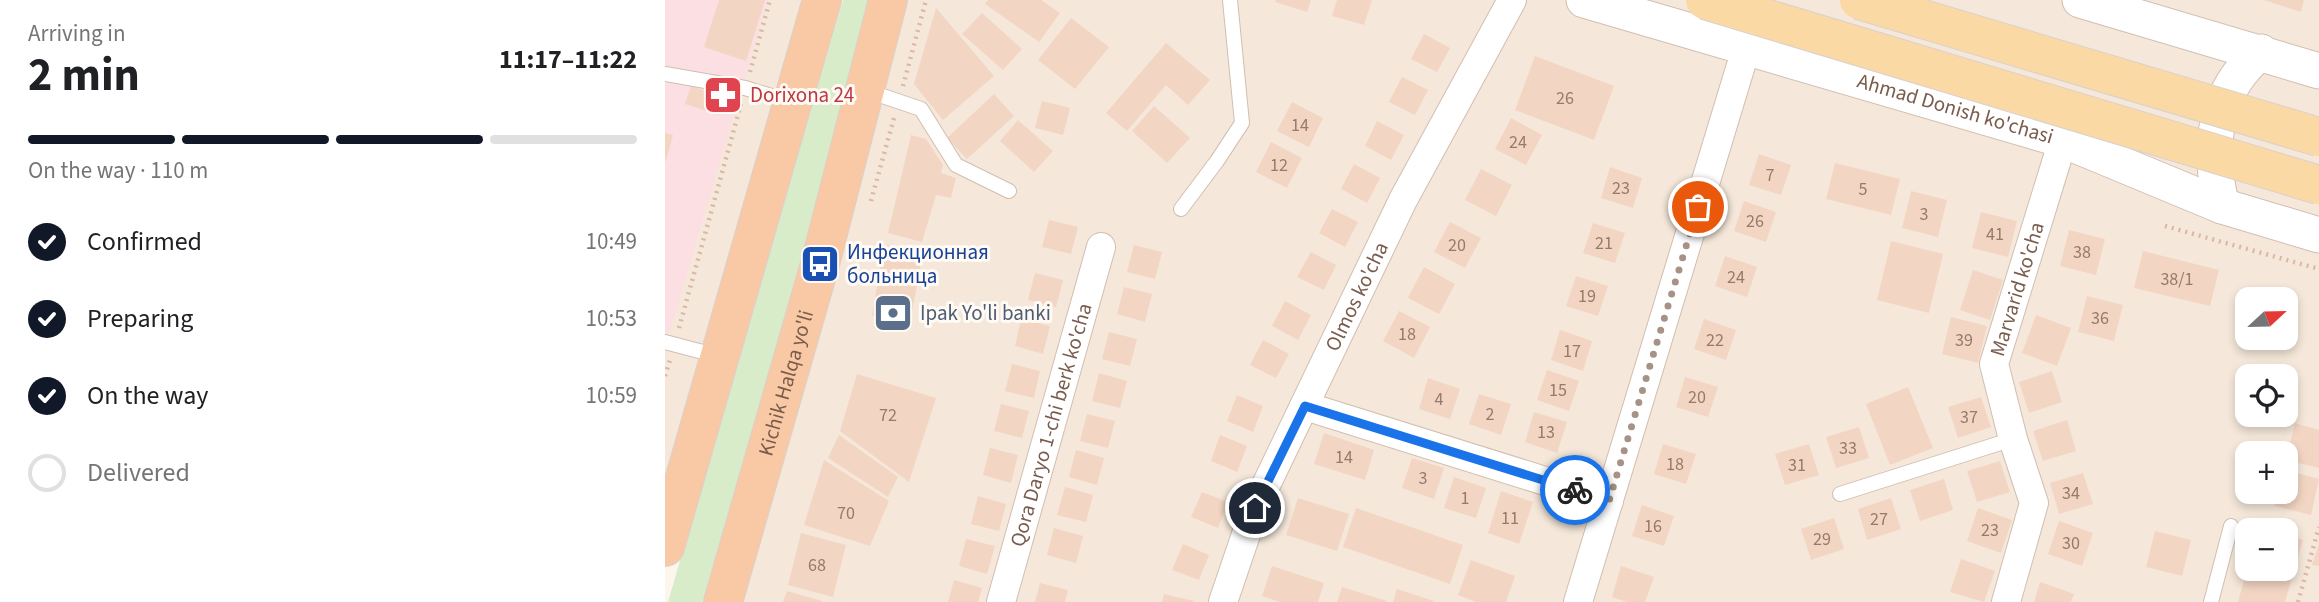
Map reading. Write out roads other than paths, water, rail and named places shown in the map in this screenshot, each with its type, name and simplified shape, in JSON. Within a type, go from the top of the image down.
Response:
[{"type":"highway","points":[[665,547],[821,0]]},
{"type":"highway","name":"Kichik Halqa yo'li","points":[[723,602],[820,264],[888,0]]},
{"type":"main road","name":"Ahmad Donish ko'chasi","points":[[1705,0],[2319,185]]},
{"type":"main road","points":[[1859,0],[2319,137]]},
{"type":"street","name":"Olmos ko'cha","points":[[1225,602],[1255,508],[1403,200],[1512,0]]},
{"type":"street","name":"Ahmad Donish ko'chasi","points":[[1584,0],[2063,139],[2222,206],[2319,235]]},
{"type":"street","points":[[1578,602],[1761,0]]},
{"type":"street","points":[[2080,0],[2319,71]]},
{"type":"street","points":[[2222,206],[2214,163],[2219,119],[2235,77],[2261,52]]},
{"type":"street","name":"Marvarid ko'cha","points":[[2006,602],[2033,503],[1994,364],[2063,139]]},
{"type":"street","name":"Qora Daryo 1-chi berk ko'cha","points":[[1001,602],[1101,247]]},
{"type":"street","points":[[1305,406],[1609,501]]},
{"type":"lane","points":[[1181,209],[1242,123],[1230,0]]},
{"type":"lane","points":[[665,74],[745,89],[793,103]]},
{"type":"lane","points":[[865,90],[921,109],[956,165],[1009,191]]},
{"type":"lane","points":[[670,343],[720,357]]},
{"type":"lane","points":[[1840,494],[2013,439]]},
{"type":"lane","points":[[2211,602],[2231,526]]},
{"type":"place","name":"Dorixona 24","points":[[723,95]]},
{"type":"place","name":"Инфекционная больница","points":[[820,264]]},
{"type":"place","name":"Ipak Yo'li banki","points":[[893,313]]}]
